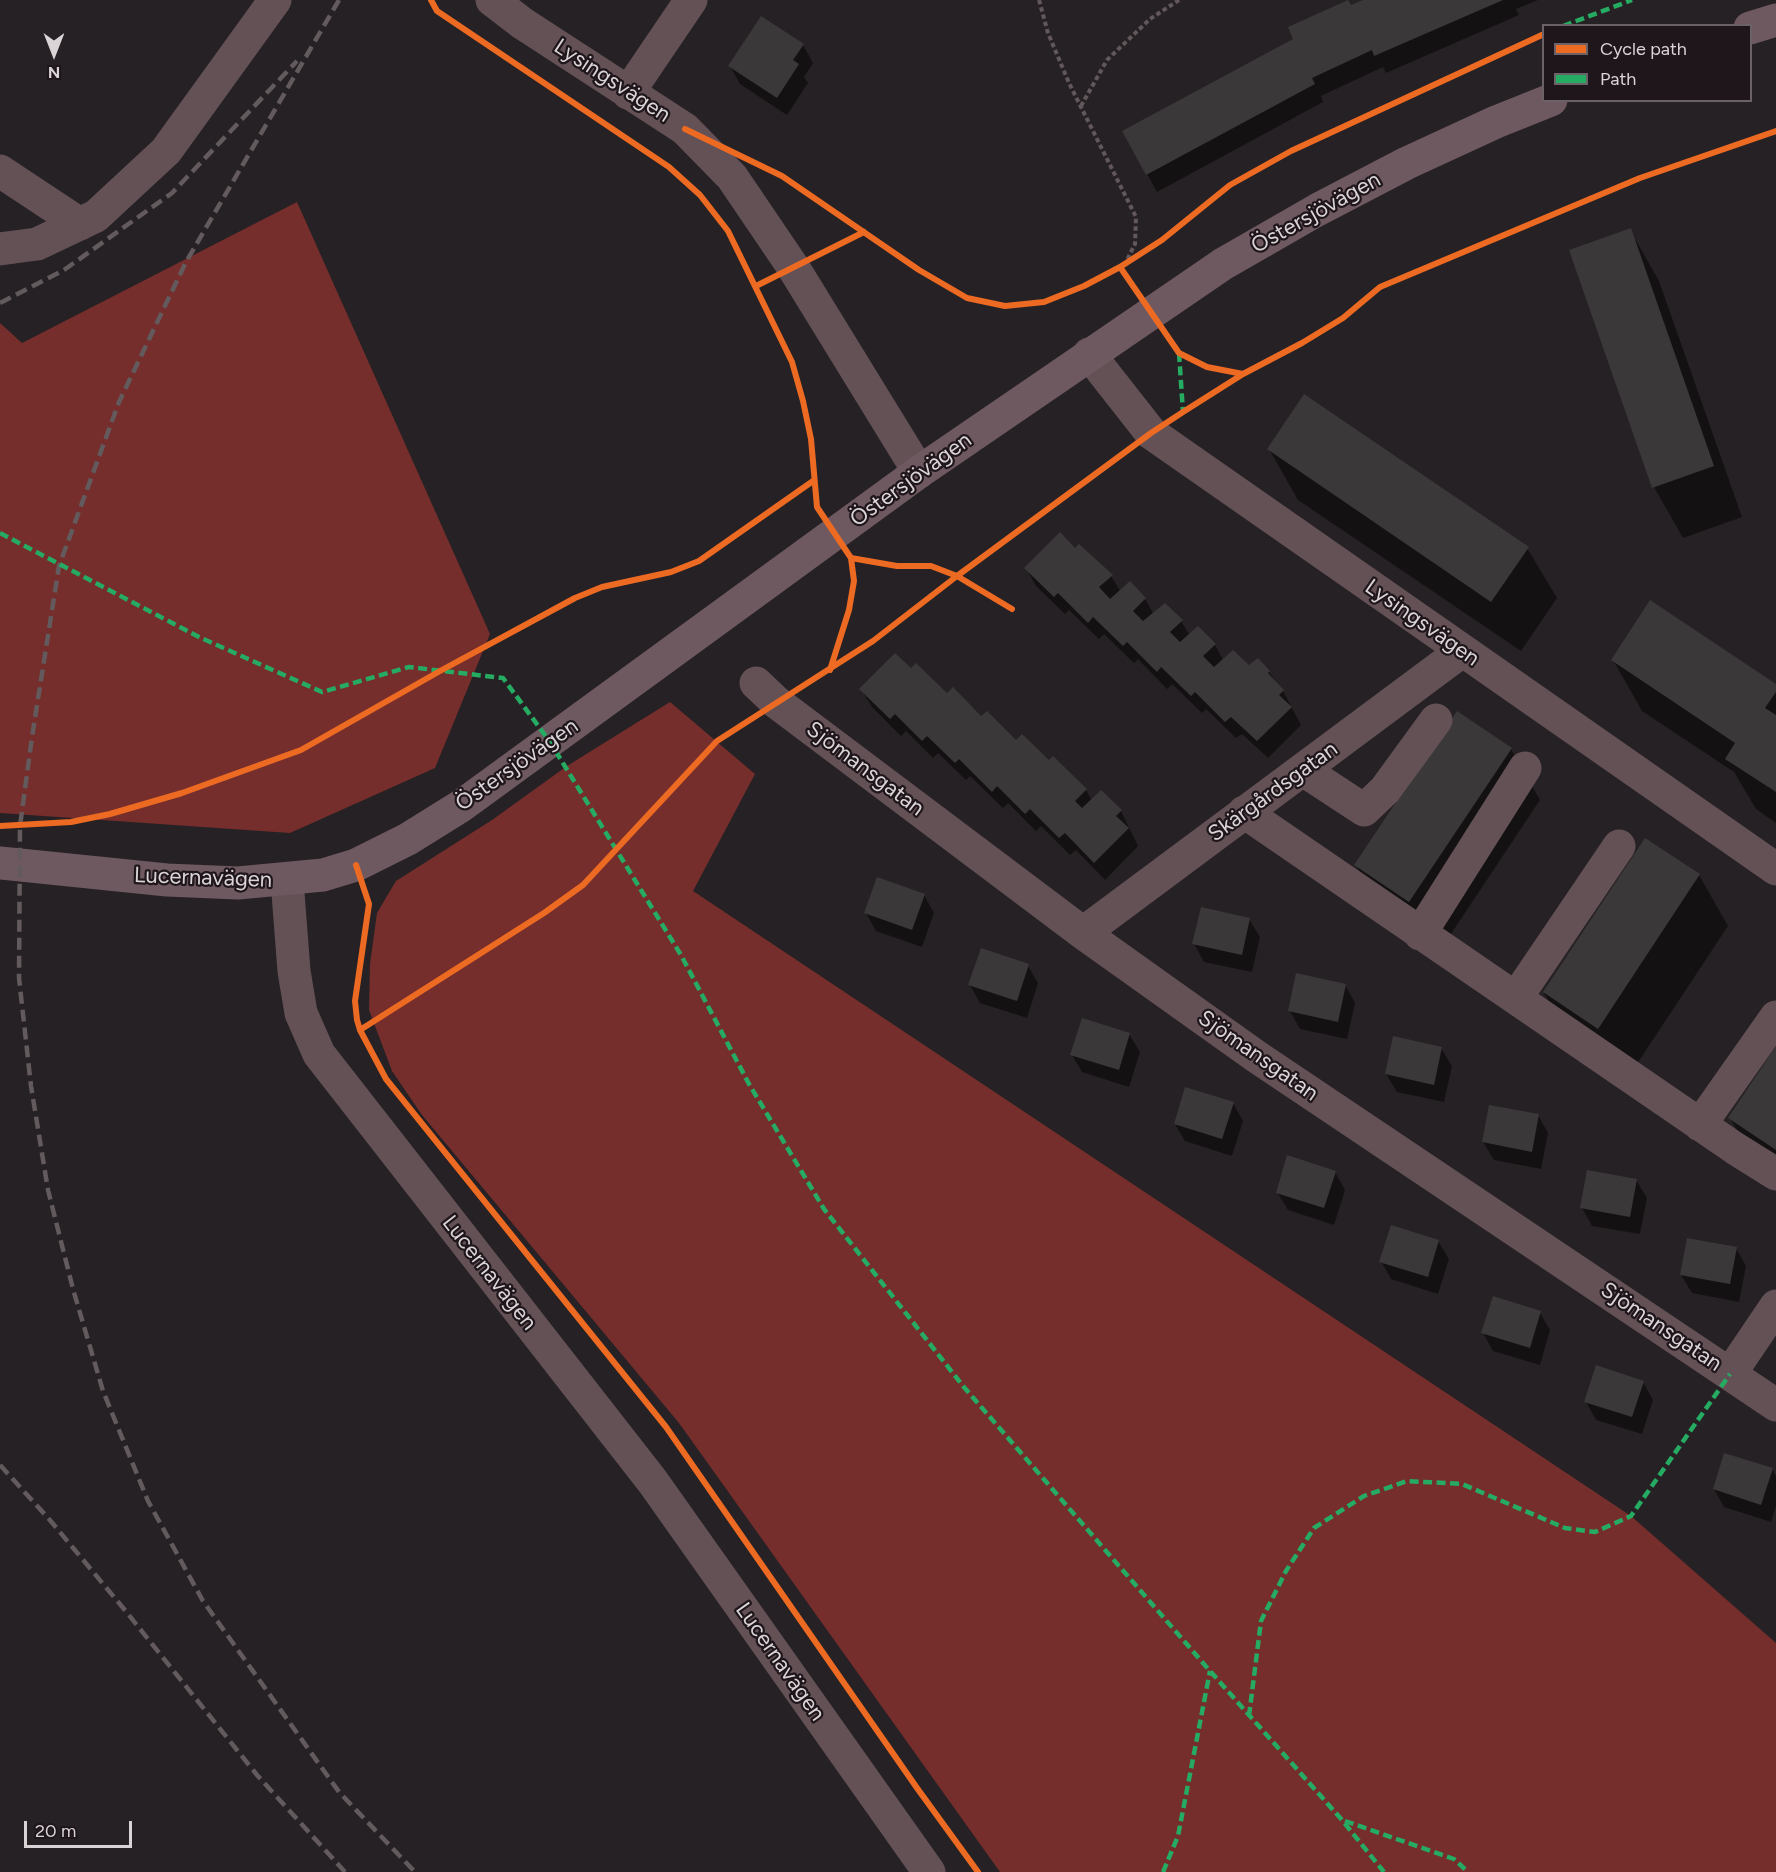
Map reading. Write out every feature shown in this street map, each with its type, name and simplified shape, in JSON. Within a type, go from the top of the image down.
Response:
[{"type":"main road","points":[[1752,27],[1776,20]]},
{"type":"main road","name":"Östersjövägen","points":[[287,880],[323,875],[356,865],[408,839],[461,806],[919,472],[1222,264],[1317,210],[1407,163],[1546,102]]},
{"type":"main road","name":"Lucernavägen","points":[[0,863],[167,880],[238,883],[287,880]]},
{"type":"street","points":[[0,249],[37,244],[96,216],[166,151],[275,0]]},
{"type":"street","name":"Lysingsvägen","points":[[492,0],[522,23],[684,129],[732,177],[793,267],[919,472]]},
{"type":"street","points":[[628,93],[692,0]]},
{"type":"street","points":[[0,171],[80,224]]},
{"type":"street","name":"Lysingsvägen","points":[[1089,354],[1151,433],[1776,869]]},
{"type":"street","name":"Skärgårdsgatan","points":[[1083,933],[1462,651]]},
{"type":"street","name":"Sjömansgatan","points":[[756,683],[776,702],[1083,933],[1257,1057],[1776,1405]]},
{"type":"street","points":[[1303,770],[1364,810],[1385,790],[1436,720]]},
{"type":"street","points":[[1420,934],[1525,768]]},
{"type":"street","points":[[1244,812],[1700,1125],[1776,1174]]},
{"type":"street","points":[[1516,998],[1619,846]]},
{"type":"street","name":"Lucernavägen","points":[[287,880],[294,971],[301,1013],[318,1054],[653,1482],[930,1872]]},
{"type":"street","points":[[1700,1125],[1776,1017]]},
{"type":"street","points":[[1730,1374],[1776,1306]]},
{"type":"path","points":[[1039,0],[1048,33],[1136,217],[1135,244],[1125,264]]},
{"type":"path","points":[[1081,106],[1107,60],[1150,19],[1179,0]]},
{"type":"shaded area","points":[[297,202],[490,634],[435,768],[290,833],[0,813],[0,323],[22,343]]},
{"type":"shaded area","points":[[670,702],[755,774],[693,891],[1631,1516],[1776,1643],[1776,1872],[1000,1872],[679,1423],[422,1115],[392,1071],[369,1010],[370,964],[377,913],[396,881],[492,820],[567,766]]},
{"type":"building","points":[[1348,0],[1351,5],[1363,0],[1503,0],[1374,56],[1372,50],[1312,78],[1315,84],[1146,175],[1122,131],[1293,39],[1288,27]]},
{"type":"building","points":[[761,16],[804,44],[793,60],[799,64],[777,98],[728,66]]},
{"type":"building","points":[[1631,228],[1714,466],[1652,488],[1569,250]]},
{"type":"building","points":[[1304,394],[1529,547],[1491,602],[1267,449]]},
{"type":"building","points":[[1060,532],[1075,548],[1079,544],[1113,575],[1099,587],[1110,599],[1130,581],[1146,598],[1133,611],[1143,621],[1165,603],[1183,620],[1170,632],[1180,642],[1198,626],[1216,644],[1203,656],[1214,667],[1233,650],[1249,665],[1258,658],[1284,690],[1279,695],[1292,707],[1257,741],[1231,717],[1225,722],[1195,692],[1191,696],[1161,667],[1157,672],[1127,642],[1123,646],[1093,617],[1088,623],[1058,593],[1054,597],[1024,568]]},
{"type":"building","points":[[1650,600],[1776,684],[1776,692],[1765,708],[1776,715],[1776,792],[1725,759],[1735,743],[1611,660]]},
{"type":"building","points":[[895,653],[911,668],[916,663],[947,693],[953,687],[981,716],[987,711],[1016,740],[1022,734],[1049,760],[1053,756],[1087,789],[1075,801],[1082,808],[1101,790],[1122,810],[1116,816],[1129,828],[1094,863],[1065,833],[1059,838],[1030,809],[1025,814],[997,786],[992,792],[959,759],[955,763],[927,736],[922,741],[895,714],[890,719],[859,689]]},
{"type":"building","points":[[1457,711],[1512,748],[1409,902],[1354,865]]},
{"type":"building","points":[[1645,838],[1700,874],[1598,1029],[1543,992]]},
{"type":"building","points":[[877,877],[925,894],[912,930],[864,913]]},
{"type":"building","points":[[1201,907],[1250,918],[1242,955],[1192,944]]},
{"type":"building","points":[[981,948],[1029,964],[1017,1001],[968,985]]},
{"type":"building","points":[[1296,973],[1346,984],[1338,1022],[1288,1011]]},
{"type":"building","points":[[1082,1018],[1130,1033],[1119,1070],[1070,1055]]},
{"type":"building","points":[[1393,1036],[1442,1047],[1434,1085],[1385,1074]]},
{"type":"building","points":[[1776,1046],[1776,1150],[1728,1118]]},
{"type":"building","points":[[1185,1087],[1234,1102],[1222,1139],[1174,1124]]},
{"type":"building","points":[[1489,1105],[1539,1114],[1532,1152],[1482,1142]]},
{"type":"building","points":[[1287,1155],[1336,1171],[1324,1208],[1276,1193]]},
{"type":"building","points":[[1587,1170],[1637,1179],[1630,1217],[1580,1208]]},
{"type":"building","points":[[1391,1225],[1439,1240],[1428,1277],[1379,1262]]},
{"type":"building","points":[[1687,1238],[1737,1247],[1730,1284],[1680,1275]]},
{"type":"building","points":[[1493,1296],[1541,1311],[1530,1348],[1481,1333]]},
{"type":"building","points":[[1596,1365],[1644,1381],[1632,1417],[1584,1402]]},
{"type":"building","points":[[1724,1453],[1773,1468],[1761,1505],[1713,1489]]},
{"type":"railway","points":[[339,0],[186,262],[119,402],[59,566],[20,826],[19,978],[31,1086],[48,1190],[73,1289],[103,1391],[148,1501],[203,1601],[339,1792],[415,1872]]},
{"type":"railway","points":[[0,303],[64,270],[172,193],[297,61]]},
{"type":"railway","points":[[0,1465],[49,1519],[124,1609],[257,1775],[345,1872]]},
{"type":"marked path","points":[[1568,24],[1632,0]]},
{"type":"marked path","points":[[1179,353],[1183,412]]},
{"type":"marked path","points":[[0,533],[199,637],[322,692],[409,667],[503,678],[550,742],[681,955],[749,1084],[824,1209],[963,1386],[1342,1820],[1384,1872]]},
{"type":"marked path","points":[[1249,1716],[1261,1621],[1286,1571],[1314,1528],[1364,1496],[1407,1481],[1462,1484],[1565,1528],[1595,1532],[1631,1516],[1730,1374]]},
{"type":"marked path","points":[[1163,1872],[1178,1836],[1210,1671]]},
{"type":"marked path","points":[[1345,1821],[1454,1859],[1468,1872]]},
{"type":"cycle path","points":[[431,0],[437,11],[669,167],[700,195],[728,231],[792,362],[811,439],[817,507],[851,558],[854,581],[849,610],[830,670]]},
{"type":"cycle path","points":[[685,129],[782,176],[919,270],[967,298],[1005,306],[1044,302],[1084,286],[1120,267],[1162,240],[1230,185],[1291,151],[1542,35]]},
{"type":"cycle path","points":[[360,1030],[544,913],[583,885],[717,741],[873,641],[957,576],[1183,412],[1243,374],[1343,318],[1380,287],[1640,178],[1776,131]]},
{"type":"cycle path","points":[[756,286],[864,232]]},
{"type":"cycle path","points":[[1120,267],[1179,353],[1207,367],[1243,374]]},
{"type":"cycle path","points":[[0,826],[71,822],[110,814],[182,793],[301,750],[575,598],[602,587],[671,572],[699,561],[813,481]]},
{"type":"cycle path","points":[[851,558],[897,566],[931,566],[957,576],[1012,609]]},
{"type":"cycle path","points":[[356,865],[369,904],[355,1001],[357,1020],[386,1079],[666,1427],[978,1872]]}]
